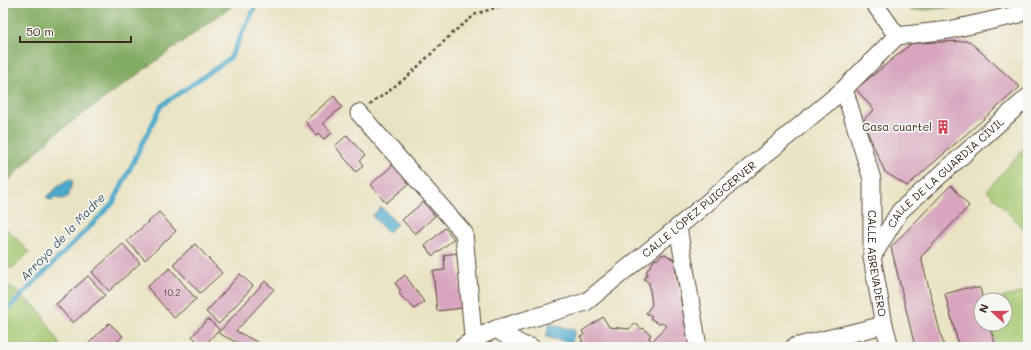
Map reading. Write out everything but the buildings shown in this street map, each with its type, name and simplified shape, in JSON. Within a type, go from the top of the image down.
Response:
[{"type":"street","points":[[874,3],[897,36],[949,30],[1016,15],[1028,9]]},
{"type":"street","name":"CALLE LÓPEZ PUIGCERVER","points":[[470,344],[496,329],[586,302],[844,89],[897,36]]},
{"type":"street","name":"CALLE ABREVADERO","points":[[844,89],[872,179],[872,257],[884,325],[890,347]]},
{"type":"street","name":"CALLE DE LA GUARDIA CIVIL","points":[[872,257],[900,211],[1028,97]]},
{"type":"street","points":[[359,113],[464,233],[470,344]]},
{"type":"street","points":[[678,227],[698,347]]},
{"type":"street","points":[[794,347],[884,325]]},
{"type":"street","points":[[496,329],[522,345],[531,347]]},
{"type":"path","points":[[3,12],[9,3]]},
{"type":"path","points":[[359,113],[408,76],[456,30],[476,14],[510,3]]},
{"type":"green space","points":[[3,3],[236,3],[54,135],[3,186]]},
{"type":"green space","points":[[906,3],[1009,3],[911,11]]},
{"type":"green space","points":[[1025,147],[1028,150],[1028,234],[987,190]]},
{"type":"green space","points":[[3,225],[29,252],[11,269],[3,260]]},
{"type":"green space","points":[[3,281],[40,311],[61,347],[3,347]]},
{"type":"green space","points":[[1028,291],[1028,347],[996,347],[992,332],[1013,332],[1013,295]]},
{"type":"water","points":[[69,179],[72,180],[73,183],[67,198],[47,199],[47,196],[55,190],[56,187]]},
{"type":"water","points":[[381,207],[397,224],[388,233],[372,216]]},
{"type":"water","points":[[549,324],[575,330],[572,343],[546,337]]},
{"type":"waterway","name":"Arroyo de la Madre","points":[[3,312],[10,307],[113,203],[161,106],[230,58],[257,3]]},
{"type":"place","name":"Casa cuartel","points":[[943,127]]}]
